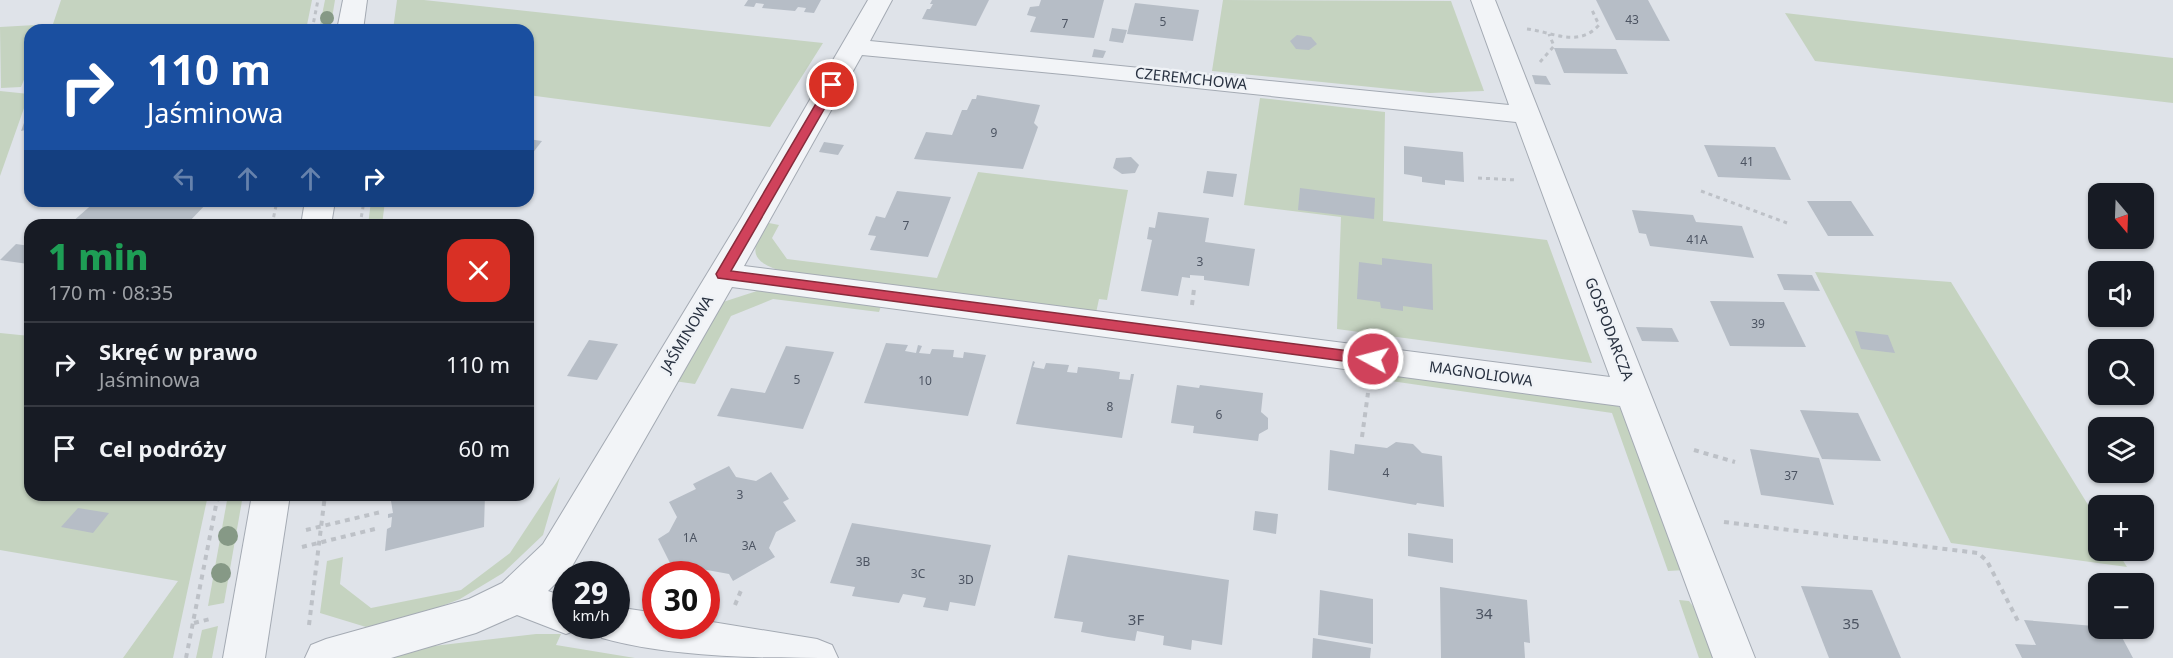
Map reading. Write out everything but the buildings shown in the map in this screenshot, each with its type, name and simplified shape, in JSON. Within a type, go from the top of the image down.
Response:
[{"type":"street","points":[[351,24],[355,0]]},
{"type":"street","name":"JAŚMINOWA","points":[[317,646],[466,619],[516,596],[557,556],[880,0]]},
{"type":"street","name":"GOSPODARCZA","points":[[1488,15],[1682,517],[1734,658]]},
{"type":"street","name":"CZEREMCHOWA","points":[[854,47],[1073,67],[1527,116]]},
{"type":"street","name":"MAGNOLIOWA","points":[[722,274],[1634,394]]},
{"type":"street","points":[[244,658],[270,501]]},
{"type":"street","points":[[516,596],[552,610]]},
{"type":"street","points":[[630,627],[817,658]]},
{"type":"path","points":[[313,24],[318,0]]},
{"type":"path","points":[[1488,15],[1548,33],[1572,37],[1593,32],[1599,21],[1592,10]]},
{"type":"path","points":[[1539,65],[1545,54],[1554,46],[1548,33]]},
{"type":"path","points":[[1701,191],[1787,223]]},
{"type":"path","points":[[1362,437],[1373,359]]},
{"type":"path","points":[[186,658],[217,501]]},
{"type":"path","points":[[317,646],[319,543],[324,501]]},
{"type":"path","points":[[304,531],[381,512]]},
{"type":"path","points":[[1682,517],[1978,553],[1987,561],[2020,625]]},
{"type":"path","points":[[302,547],[379,528]]},
{"type":"green space","points":[[61,0],[312,0],[307,24],[53,24]]},
{"type":"green space","points":[[325,0],[335,0],[331,24],[320,24]]},
{"type":"green space","points":[[397,0],[424,0],[823,43],[770,127],[534,96],[534,24],[394,24]]},
{"type":"green space","points":[[1223,0],[1451,1],[1484,91],[1430,93],[1212,71]]},
{"type":"green space","points":[[1785,13],[2173,58],[2173,103],[1815,61]]},
{"type":"green space","points":[[24,26],[24,80],[21,87],[1,88],[0,27]]},
{"type":"green space","points":[[0,91],[24,93],[24,108],[0,176]]},
{"type":"green space","points":[[1260,98],[1385,112],[1383,221],[1547,240],[1592,363],[1337,329],[1341,217],[1244,205]]},
{"type":"green space","points":[[978,172],[1128,190],[1107,300],[1099,299],[1096,313],[782,271],[763,263],[756,253],[755,247],[764,222],[779,225],[772,238],[787,259],[937,278]]},
{"type":"green space","points":[[370,207],[384,207],[383,219],[369,219]]},
{"type":"green space","points":[[1815,272],[1951,282],[2088,505],[2088,561],[2123,561],[2127,567],[1951,543]]},
{"type":"green space","points":[[760,290],[881,306],[879,312],[773,299],[731,316],[695,384],[674,381],[723,302]]},
{"type":"green space","points":[[0,333],[24,335],[24,501],[207,501],[173,658],[123,658],[178,581],[0,550]]},
{"type":"green space","points":[[1384,373],[1615,404],[1629,415],[1685,570],[1668,571],[1612,413],[1377,379]]},
{"type":"green space","points":[[560,477],[543,535],[503,573],[460,599],[416,616],[366,627],[320,613],[327,561],[343,557],[340,584],[371,608],[461,590],[510,553]]},
{"type":"green space","points":[[227,501],[242,501],[224,603],[208,606]]},
{"type":"green space","points":[[1679,600],[1689,601],[1702,618],[1716,658],[1699,658]]},
{"type":"green space","points":[[218,626],[212,658],[196,658],[202,630]]},
{"type":"green space","points":[[552,634],[552,639],[559,639],[556,645],[635,658],[386,658],[425,647]]},
{"type":"route","points":[[832,85],[722,274],[1373,359]]}]
